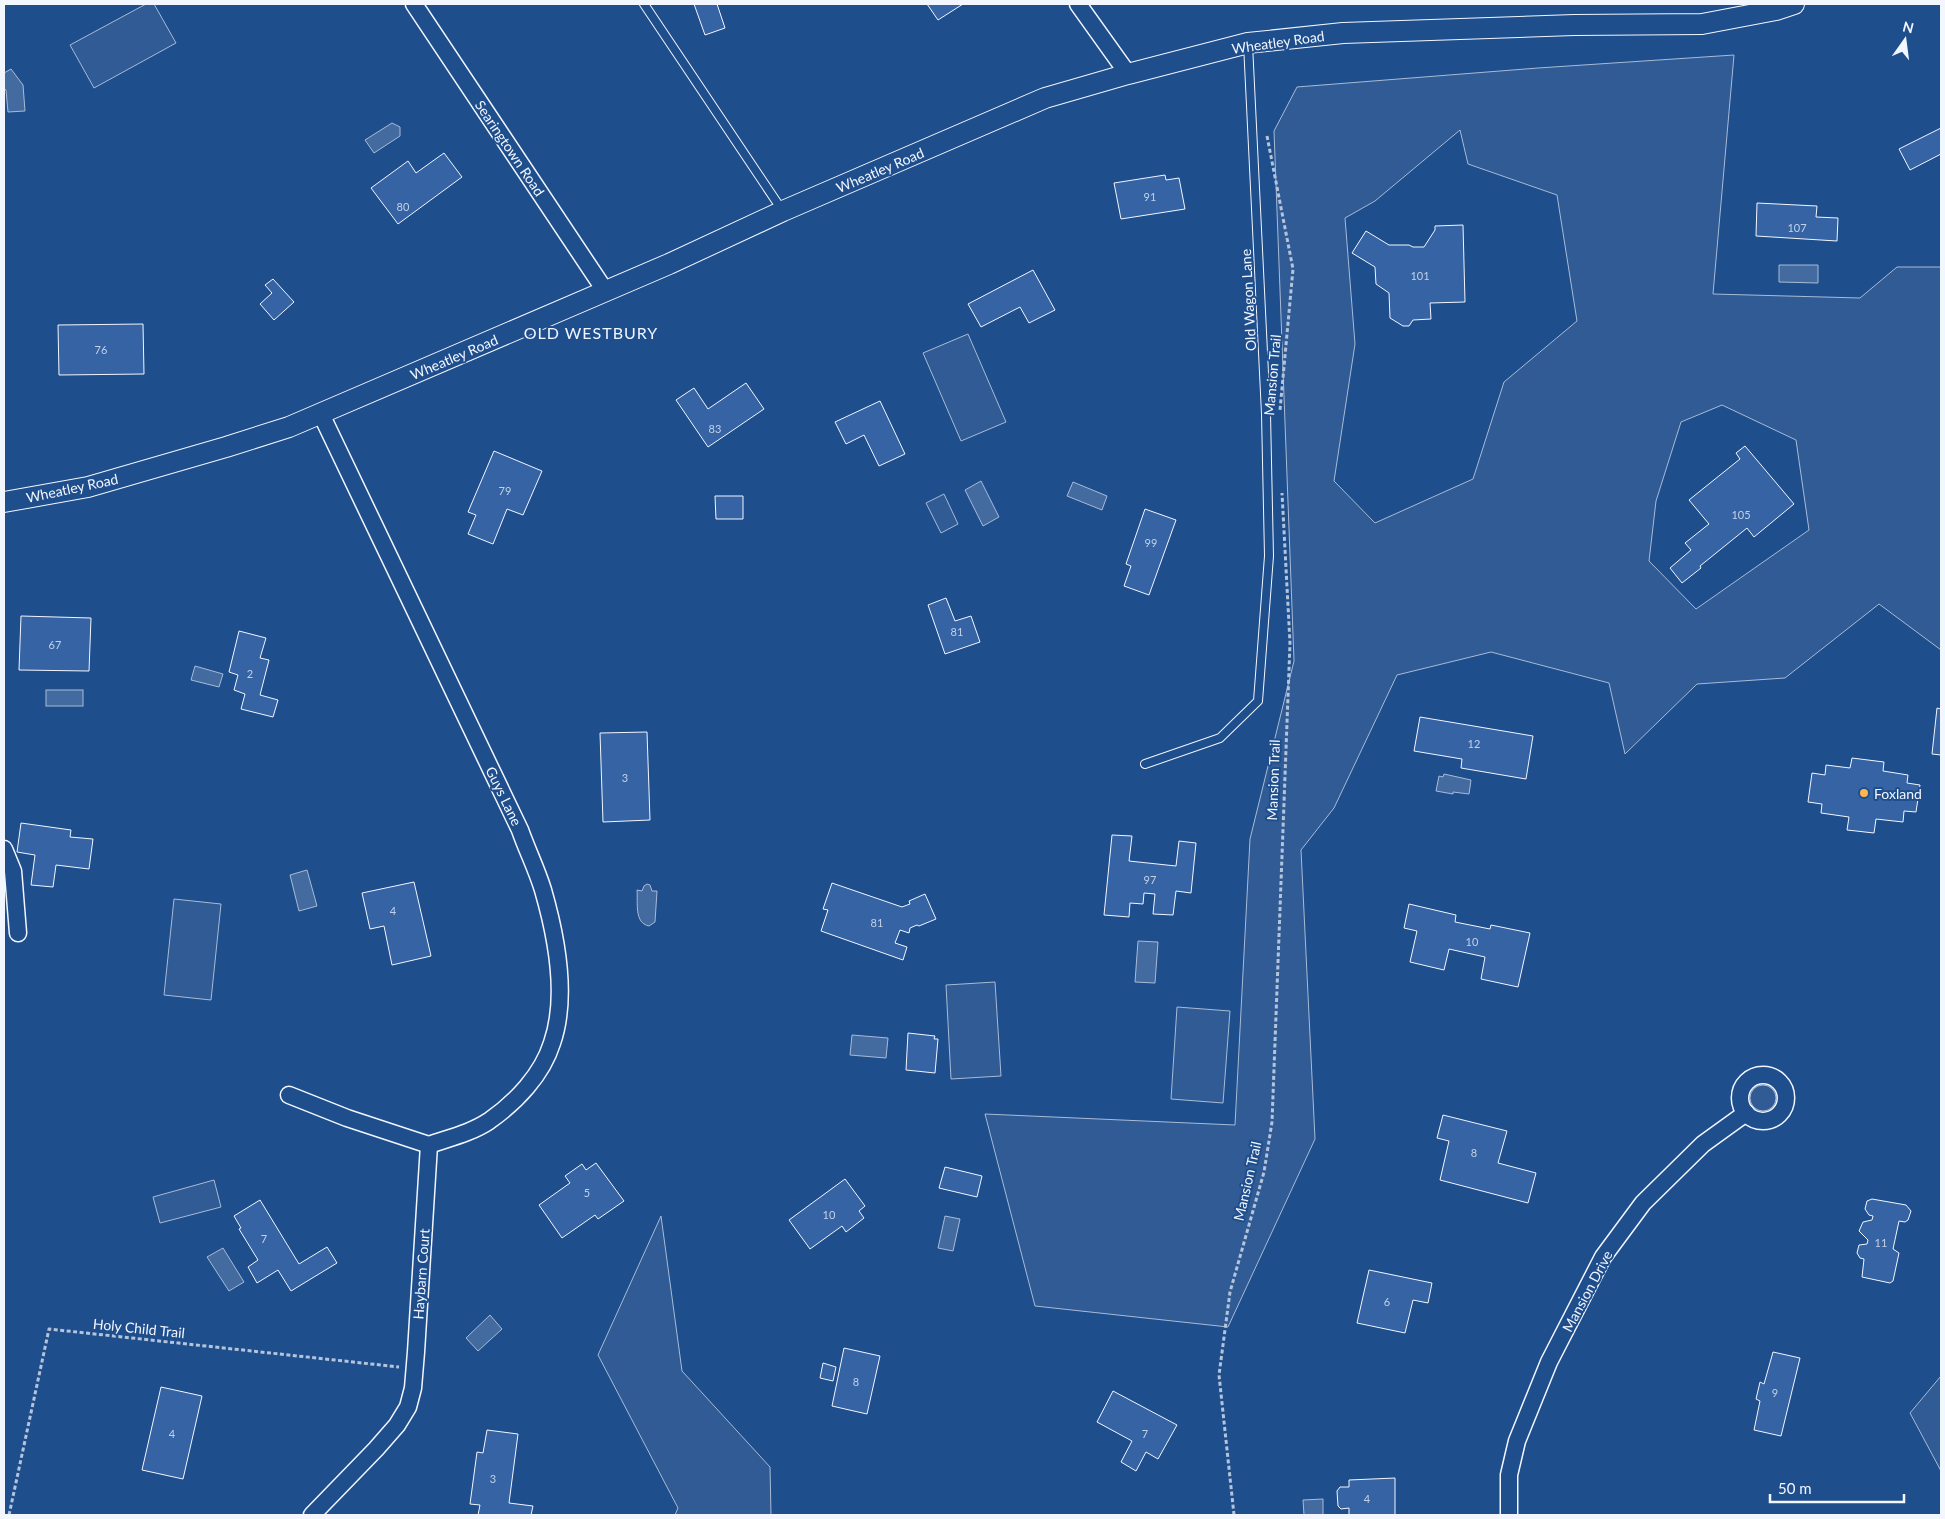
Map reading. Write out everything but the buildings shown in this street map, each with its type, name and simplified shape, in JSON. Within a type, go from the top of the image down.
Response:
[{"type":"street","name":"Searingtown Road","points":[[414,4],[606,292]]},
{"type":"street","points":[[1078,4],[1128,74]]},
{"type":"street","name":"Wheatley Road","points":[[4,502],[98,484],[226,448],[289,427],[606,292],[783,211],[1046,98],[1128,74],[1248,43],[1362,32],[1574,25],[1702,24],[1776,10],[1794,4]]},
{"type":"street","name":"Guys Lane","points":[[321,414],[520,830],[543,890],[557,954],[560,998],[556,1028],[552,1044],[537,1074],[519,1096],[488,1121],[470,1131],[429,1145]]},
{"type":"street","points":[[4,849],[14,871],[18,933]]},
{"type":"street","points":[[289,1095],[346,1118],[429,1145]]},
{"type":"street","name":"Mansion Drive","points":[[1509,1515],[1509,1475],[1517,1441],[1550,1362],[1603,1257],[1643,1203],[1703,1144],[1746,1113]]},
{"type":"street","name":"Haybarn Court","points":[[312,1515],[397,1424],[408,1407],[415,1369],[429,1145]]},
{"type":"lane","points":[[644,4],[783,211]]},
{"type":"lane","name":"Old Wagon Lane","points":[[1145,764],[1220,738],[1258,701],[1268,556],[1266,404],[1248,43]]},
{"type":"path","name":"Mansion Trail","points":[[1265,128],[1293,269],[1279,416]]},
{"type":"path","name":"Mansion Trail","points":[[1234,1515],[1219,1375],[1230,1292],[1264,1172],[1272,1122],[1290,643],[1282,485]]},
{"type":"path","name":"Holy Child Trail","points":[[9,1515],[49,1329],[415,1369]]},
{"type":"shaded area","points":[[146,4],[154,4],[176,43],[94,88],[70,45]]},
{"type":"shaded area","points":[[1734,55],[1713,294],[1860,298],[1897,267],[1941,267],[1941,650],[1879,604],[1785,678],[1697,684],[1625,754],[1609,683],[1491,652],[1397,675],[1334,808],[1301,850],[1315,1139],[1228,1327],[1035,1306],[985,1114],[1235,1125],[1250,839],[1294,661],[1274,131],[1297,87]],"holes":[[[1460,130],[1468,164],[1557,195],[1577,321],[1504,382],[1473,479],[1375,523],[1334,481],[1355,344],[1345,218],[1375,201]],[[1722,405],[1796,440],[1809,530],[1696,609],[1649,561],[1656,501],[1681,422]]]},
{"type":"shaded area","points":[[11,69],[23,85],[25,111],[8,112],[6,90],[4,88],[4,73]]},
{"type":"shaded area","points":[[392,123],[400,127],[400,136],[374,153],[365,140]]},
{"type":"shaded area","points":[[1779,265],[1818,265],[1818,283],[1779,282]]},
{"type":"shaded area","points":[[968,334],[1006,422],[961,441],[923,353]]},
{"type":"shaded area","points":[[981,481],[999,517],[983,526],[965,490]]},
{"type":"shaded area","points":[[1073,482],[1107,496],[1102,510],[1067,496]]},
{"type":"shaded area","points":[[944,494],[958,524],[941,533],[926,503]]},
{"type":"shaded area","points":[[195,666],[223,674],[219,687],[191,680]]},
{"type":"shaded area","points":[[46,690],[83,690],[83,706],[46,706]]},
{"type":"shaded area","points":[[1444,774],[1471,780],[1469,794],[1436,791],[1439,776],[1443,777]]},
{"type":"shaded area","points":[[307,870],[317,906],[299,911],[290,875]]},
{"type":"shaded area","points":[[647,884],[650,885],[652,891],[657,891],[655,922],[649,926],[641,921],[637,906],[637,890],[642,891]]},
{"type":"shaded area","points":[[174,899],[221,904],[211,1000],[164,995]]},
{"type":"shaded area","points":[[1138,941],[1158,942],[1155,983],[1135,982]]},
{"type":"shaded area","points":[[995,982],[1001,1076],[951,1079],[946,985]]},
{"type":"shaded area","points":[[1177,1007],[1230,1011],[1223,1103],[1171,1099]]},
{"type":"shaded area","points":[[852,1035],[888,1038],[886,1058],[850,1055]]},
{"type":"shaded area","points":[[1763,1085],[1772,1089],[1776,1098],[1772,1107],[1763,1111],[1754,1107],[1750,1098],[1754,1089]]},
{"type":"shaded area","points":[[214,1180],[221,1207],[160,1223],[153,1197]]},
{"type":"shaded area","points":[[661,1216],[682,1371],[770,1467],[771,1515],[675,1515],[678,1508],[598,1355]]},
{"type":"shaded area","points":[[945,1216],[960,1219],[953,1251],[938,1248]]},
{"type":"shaded area","points":[[223,1248],[244,1282],[229,1291],[207,1257]]},
{"type":"shaded area","points":[[490,1315],[502,1329],[478,1351],[466,1338]]},
{"type":"shaded area","points":[[1941,1376],[1941,1471],[1910,1413]]},
{"type":"shaded area","points":[[1323,1499],[1323,1515],[1304,1515],[1303,1500]]},
{"type":"place","name":"Foxland","points":[[1864,793]]},
{"type":"district","name":"OLD WESTBURY","points":[[591,332]]}]
